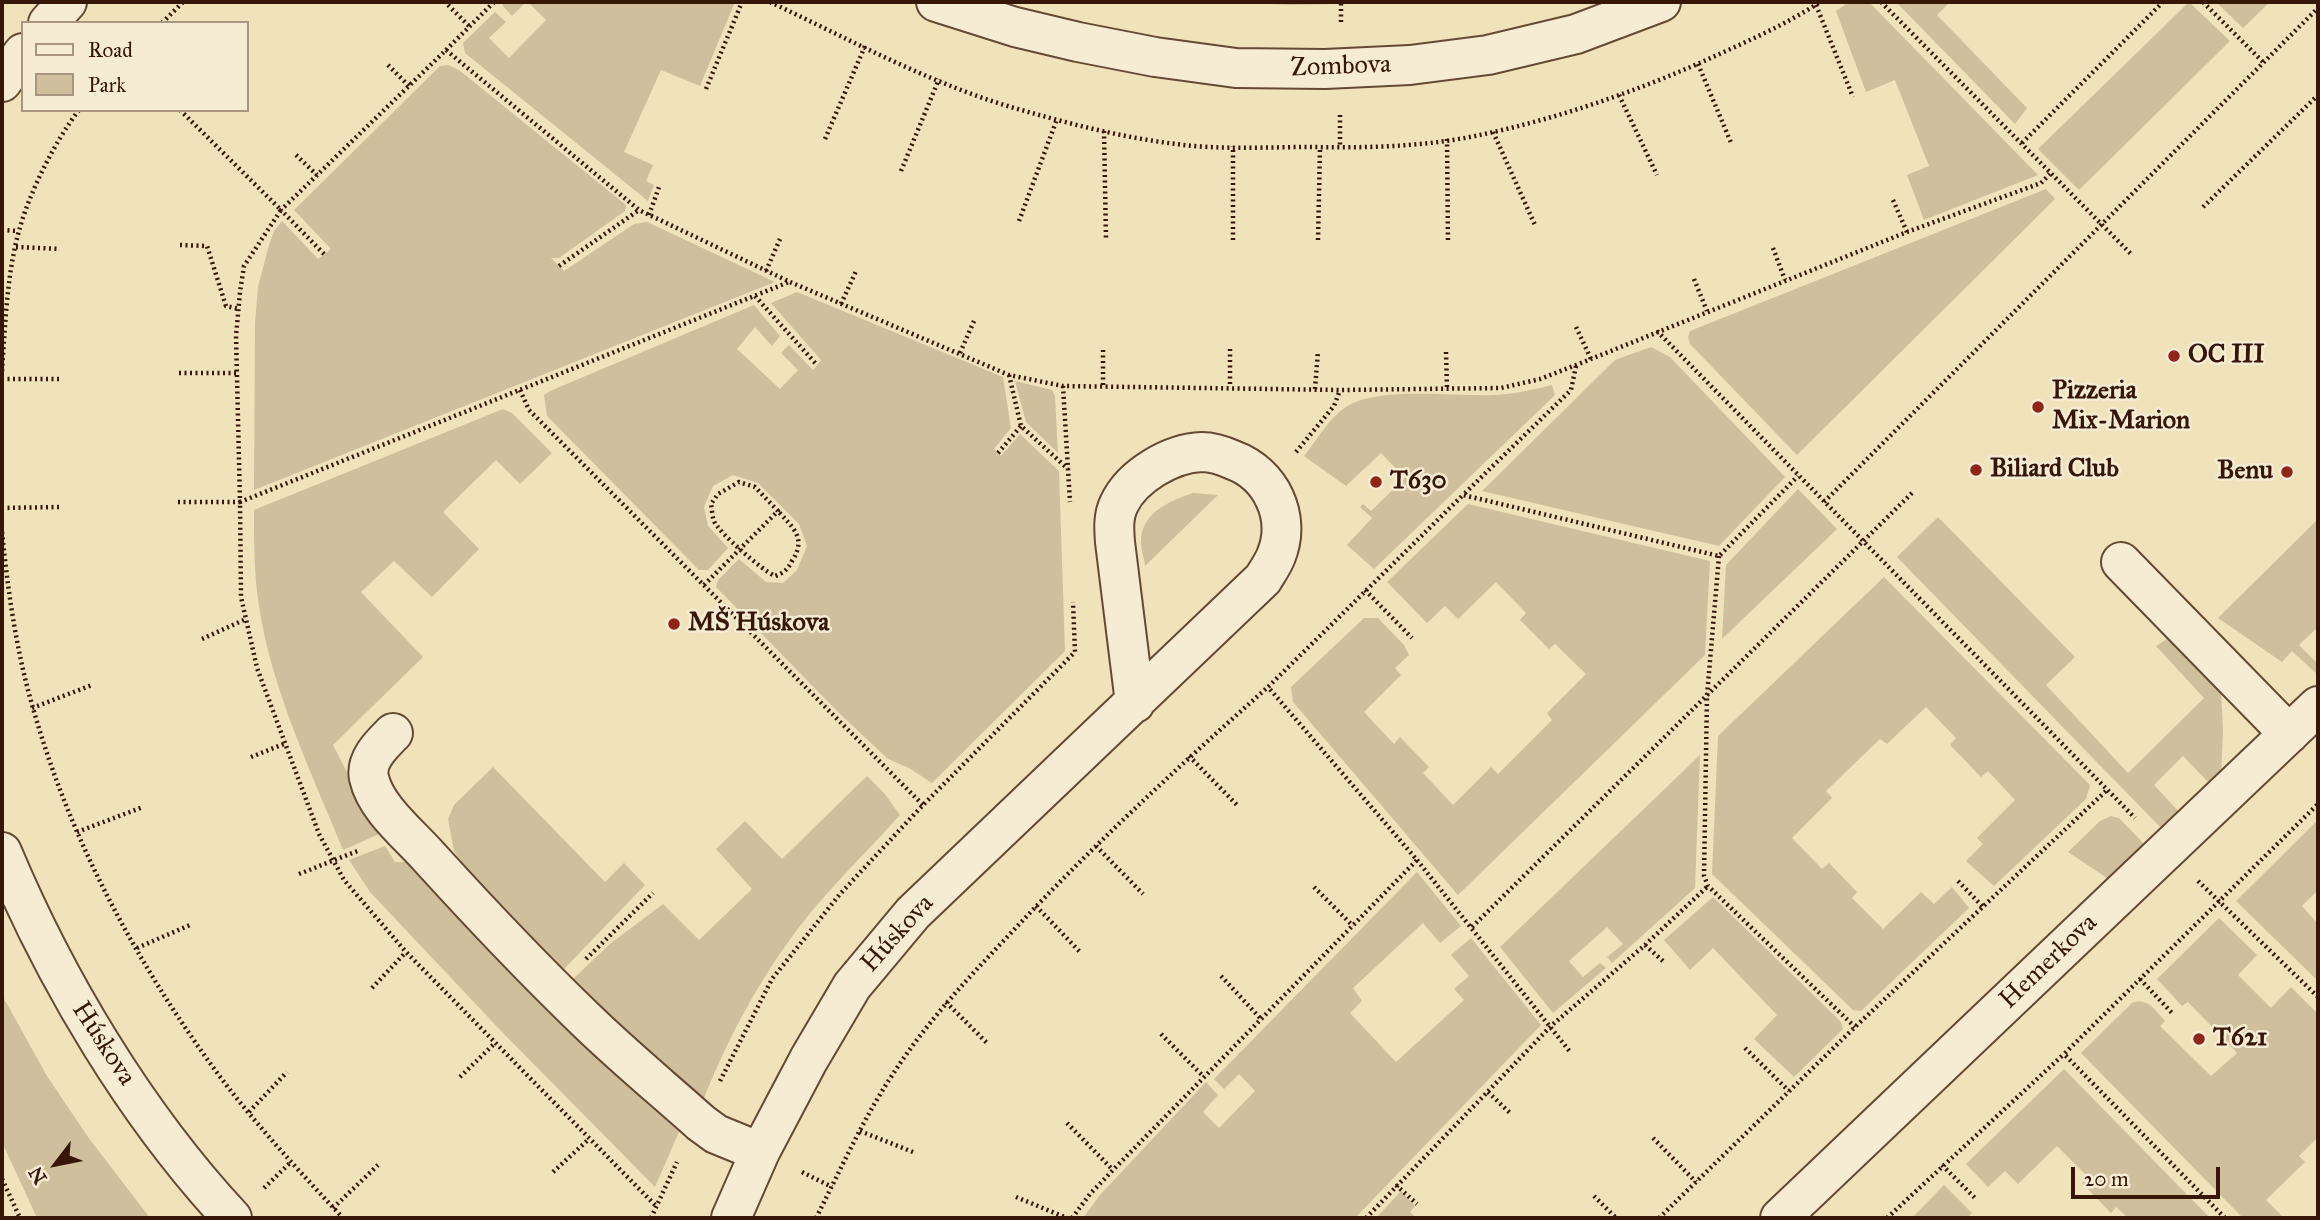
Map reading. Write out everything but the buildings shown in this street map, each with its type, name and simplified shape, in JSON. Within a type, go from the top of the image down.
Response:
[{"type":"street","points":[[50,21],[67,2]]},
{"type":"street","name":"Zombova","points":[[936,2],[1009,14],[1078,42],[1154,57],[1222,66],[1325,69],[1410,65],[1488,55],[1576,34],[1661,2]]},
{"type":"street","points":[[2,82],[21,56]]},
{"type":"street","name":"Húskova","points":[[731,1218],[760,1152],[809,1059],[852,986],[914,913],[1135,703],[1263,579],[1277,555],[1281,512],[1264,480],[1247,465],[1203,452],[1180,456],[1144,474],[1118,505],[1114,522],[1115,542],[1135,703]]},
{"type":"street","points":[[2121,562],[2289,734]]},
{"type":"street","name":"Hemerkova","points":[[1780,1218],[2318,706]]},
{"type":"street","points":[[393,733],[371,759],[368,775],[373,790],[385,807],[586,1020],[701,1123],[716,1134],[760,1152]]},
{"type":"street","name":"Húskova","points":[[2,852],[16,886],[78,1008],[143,1106],[232,1218]]},
{"type":"path","points":[[164,21],[183,2]]},
{"type":"path","points":[[494,2],[281,210],[244,266],[239,309],[237,373],[242,597],[257,668],[284,744],[319,834],[344,880],[406,952],[655,1205]]},
{"type":"path","points":[[706,89],[743,2]]},
{"type":"path","points":[[1881,2],[2132,255]]},
{"type":"path","points":[[2022,143],[2163,2]]},
{"type":"path","points":[[2203,2],[2264,63]]},
{"type":"path","points":[[448,5],[469,26]]},
{"type":"path","points":[[1816,5],[1853,97]]},
{"type":"path","points":[[1824,502],[2318,8]]},
{"type":"path","points":[[825,139],[865,46]]},
{"type":"path","points":[[446,50],[639,210],[790,282],[1009,375],[1063,386],[1340,390],[1501,387],[1540,379],[1907,232],[2041,183],[2050,174]]},
{"type":"path","points":[[1698,64],[1732,145]]},
{"type":"path","points":[[387,65],[409,86]]},
{"type":"path","points":[[901,171],[939,79]]},
{"type":"path","points":[[1619,95],[1657,176]]},
{"type":"path","points":[[2203,207],[2318,95]]},
{"type":"path","points":[[2,371],[6,311],[19,231],[40,176],[78,112]]},
{"type":"path","points":[[182,112],[324,254]]},
{"type":"path","points":[[1019,221],[1057,119]]},
{"type":"path","points":[[1104,131],[1106,239]]},
{"type":"path","points":[[1493,132],[1535,225]]},
{"type":"path","points":[[1447,139],[1448,242]]},
{"type":"path","points":[[1233,146],[1233,240]]},
{"type":"path","points":[[1318,240],[1320,148]]},
{"type":"path","points":[[296,155],[317,175]]},
{"type":"path","points":[[649,215],[659,187]]},
{"type":"path","points":[[1893,200],[1907,232]]},
{"type":"path","points":[[559,266],[639,210]]},
{"type":"path","points":[[2,230],[19,231]]},
{"type":"path","points":[[766,271],[780,239]]},
{"type":"path","points":[[180,245],[207,246],[226,306],[239,309]]},
{"type":"path","points":[[16,247],[60,249]]},
{"type":"path","points":[[1773,248],[1785,281]]},
{"type":"path","points":[[841,304],[856,271]]},
{"type":"path","points":[[1694,279],[1707,311]]},
{"type":"path","points":[[178,502],[240,502],[790,282]]},
{"type":"path","points":[[755,296],[817,365]]},
{"type":"path","points":[[960,353],[974,321]]},
{"type":"path","points":[[1576,327],[1591,359]]},
{"type":"path","points":[[1657,331],[2166,850],[2318,998]]},
{"type":"path","points":[[1102,385],[1103,348]]},
{"type":"path","points":[[1230,349],[1230,387]]},
{"type":"path","points":[[1315,389],[1318,351]]},
{"type":"path","points":[[1446,352],[1447,388]]},
{"type":"path","points":[[816,1218],[860,1131],[891,1078],[946,1002],[1035,906],[1096,846],[1189,756],[1268,687],[1571,390],[1576,365]]},
{"type":"path","points":[[179,373],[237,373]]},
{"type":"path","points":[[1009,375],[1021,426],[1069,470]]},
{"type":"path","points":[[2,379],[61,379]]},
{"type":"path","points":[[1063,386],[1070,509]]},
{"type":"path","points":[[520,390],[529,410],[923,805]]},
{"type":"path","points":[[1264,480],[1297,451],[1334,406],[1340,390]]},
{"type":"path","points":[[998,453],[1021,426]]},
{"type":"path","points":[[1798,476],[1719,556],[1707,696],[1704,876],[1708,886],[1855,1027]]},
{"type":"path","points":[[739,482],[755,488],[778,511],[796,532],[800,545],[784,573],[775,576],[768,573],[714,523],[711,504],[718,494],[739,482]]},
{"type":"path","points":[[1472,927],[1913,492]]},
{"type":"path","points":[[1463,495],[1719,556]]},
{"type":"path","points":[[2,508],[60,507]]},
{"type":"path","points":[[704,585],[778,511]]},
{"type":"path","points":[[2,531],[4,568],[32,708],[77,832],[110,904],[168,1002],[219,1075],[343,1218]]},
{"type":"path","points":[[1365,590],[1412,638]]},
{"type":"path","points":[[650,1218],[692,1133],[701,1123],[772,979],[840,894],[923,805],[1075,652],[1073,600]]},
{"type":"path","points":[[202,639],[246,619]]},
{"type":"path","points":[[32,708],[92,685]]},
{"type":"path","points":[[1268,687],[1417,860],[1572,1053]]},
{"type":"path","points":[[251,757],[284,744]]},
{"type":"path","points":[[1189,756],[1237,806]]},
{"type":"path","points":[[1659,1218],[1855,1027],[2107,790]]},
{"type":"path","points":[[1887,1218],[1941,1165],[2064,1054],[2318,804]]},
{"type":"path","points":[[77,832],[143,807]]},
{"type":"path","points":[[1096,846],[1143,894]]},
{"type":"path","points":[[299,874],[333,860]]},
{"type":"path","points":[[1016,1197],[1070,1218],[1203,1076],[1417,860]]},
{"type":"path","points":[[1958,881],[1983,907]]},
{"type":"path","points":[[1366,1218],[1551,1026],[1645,945],[1708,886]]},
{"type":"path","points":[[1314,887],[1353,926]]},
{"type":"path","points":[[556,989],[653,893]]},
{"type":"path","points":[[1035,906],[1081,953]]},
{"type":"path","points":[[137,948],[190,925]]},
{"type":"path","points":[[1645,945],[1664,962]]},
{"type":"path","points":[[372,988],[406,952]]},
{"type":"path","points":[[1221,976],[1261,1018]]},
{"type":"path","points":[[2140,979],[2173,1014]]},
{"type":"path","points":[[946,1002],[987,1043]]},
{"type":"path","points":[[1161,1034],[1203,1076]]},
{"type":"path","points":[[460,1077],[495,1043]]},
{"type":"path","points":[[1745,1048],[1789,1092]]},
{"type":"path","points":[[2064,1054],[2225,1218]]},
{"type":"path","points":[[249,1112],[288,1073]]},
{"type":"path","points":[[1488,1092],[1510,1113]]},
{"type":"path","points":[[1067,1123],[1113,1170]]},
{"type":"path","points":[[860,1131],[914,1152]]},
{"type":"path","points":[[1653,1138],[1696,1182]]},
{"type":"path","points":[[553,1172],[589,1139]]},
{"type":"path","points":[[333,1208],[378,1165]]},
{"type":"path","points":[[1941,1165],[1976,1199]]},
{"type":"path","points":[[2,1179],[20,1218]]},
{"type":"path","points":[[1396,1185],[1417,1205]]},
{"type":"path","points":[[1594,1196],[1616,1218]]},
{"type":"green space","points":[[506,2],[526,2],[512,16],[502,5]]},
{"type":"green space","points":[[528,2],[735,2],[700,86],[661,70],[624,152],[653,165],[646,181],[654,185],[648,201],[465,53],[463,43],[495,12],[506,22],[489,38],[509,58],[546,20]]},
{"type":"green space","points":[[1235,2],[1333,2],[1333,4],[1292,5]]},
{"type":"green space","points":[[1849,2],[1869,2],[2038,175],[1924,220],[1907,175],[1929,166],[1895,80],[1866,92],[1836,11]]},
{"type":"green space","points":[[1896,2],[1950,2],[1937,15],[2027,108],[2015,124]]},
{"type":"green space","points":[[2189,2],[2230,41],[2079,190],[2038,149]]},
{"type":"green space","points":[[2216,2],[2270,2],[2243,28]]},
{"type":"green space","points":[[448,65],[459,70],[626,205],[625,211],[559,258],[551,258],[564,271],[634,224],[647,222],[775,282],[254,490],[255,323],[258,287],[274,231],[282,221],[318,259],[331,249],[294,210],[440,66]]},
{"type":"green space","points":[[2046,189],[2055,199],[1797,455],[1690,344],[1690,331]]},
{"type":"green space","points":[[797,292],[1003,377],[1011,428],[994,449],[1001,456],[1020,434],[1059,471],[1065,651],[932,783],[909,768],[888,759],[840,714],[716,587],[718,580],[739,559],[766,582],[783,583],[797,570],[807,546],[799,524],[758,483],[733,475],[713,486],[704,507],[708,526],[728,548],[708,570],[699,570],[547,416],[544,395],[550,391],[754,305],[780,336],[772,346],[755,327],[737,349],[780,389],[798,370],[781,353],[789,345],[813,370],[821,360],[771,303]]},
{"type":"green space","points":[[1651,347],[1670,357],[1785,477],[1719,546],[1482,491],[1615,360]]},
{"type":"green space","points":[[1015,381],[1052,390],[1055,396],[1058,453],[1026,422]]},
{"type":"green space","points":[[1552,385],[1555,395],[1374,569],[1347,545],[1372,518],[1360,507],[1363,504],[1371,511],[1405,478],[1381,453],[1346,486],[1304,456],[1329,423],[1346,407],[1377,397],[1418,394],[1494,395]]},
{"type":"green space","points":[[503,409],[512,413],[552,453],[520,484],[496,460],[443,512],[479,549],[432,597],[394,561],[361,592],[423,657],[333,745],[379,834],[343,850],[294,730],[273,669],[257,594],[254,510]]},
{"type":"green space","points":[[1798,489],[1837,529],[1722,639],[1726,565]]},
{"type":"green space","points":[[1193,493],[1218,495],[1145,566],[1141,538],[1147,521],[1160,508]]},
{"type":"green space","points":[[1468,504],[1710,561],[1705,655],[1458,895],[1293,702],[1291,687],[1364,618],[1378,618],[1404,645],[1409,655],[1395,668],[1401,675],[1364,712],[1394,744],[1400,737],[1429,767],[1423,773],[1453,805],[1491,767],[1498,774],[1552,720],[1547,713],[1586,674],[1555,644],[1549,649],[1520,620],[1526,613],[1496,582],[1458,619],[1445,606],[1427,623],[1387,582]]},
{"type":"green space","points":[[1938,517],[2075,657],[2046,685],[2128,773],[2204,698],[2156,646],[2170,637],[2221,691],[2221,777],[2212,786],[2183,756],[2154,785],[2181,814],[2164,831],[1897,557]]},
{"type":"green space","points":[[2318,519],[2318,627],[2299,645],[2318,664],[2317,674],[2292,651],[2282,662],[2218,618]]},
{"type":"green space","points":[[1884,577],[2090,785],[2086,799],[1994,886],[1966,861],[1983,844],[1977,838],[2015,800],[1988,771],[1981,777],[1950,745],[1956,738],[1926,707],[1887,744],[1880,739],[1826,791],[1832,798],[1792,838],[1822,869],[1829,863],[1857,892],[1852,898],[1883,929],[1921,892],[1934,904],[1952,887],[1969,908],[1861,1011],[1853,1010],[1712,874],[1718,736]]},
{"type":"green space","points":[[1700,755],[1695,888],[1612,963],[1607,957],[1623,944],[1607,927],[1569,961],[1583,977],[1600,963],[1606,968],[1553,1013],[1500,947]]},
{"type":"green space","points":[[493,767],[605,882],[624,863],[645,885],[564,969],[472,878],[454,851],[448,819],[454,805]]},
{"type":"green space","points":[[867,776],[900,815],[824,897],[770,968],[722,1056],[702,1103],[573,979],[611,943],[663,904],[699,940],[752,889],[716,849],[745,821],[782,859]]},
{"type":"green space","points":[[2111,816],[2119,818],[2146,846],[2110,880],[2068,852],[2100,821]]},
{"type":"green space","points":[[2318,820],[2318,890],[2302,906],[2318,924],[2318,981],[2236,901]]},
{"type":"green space","points":[[385,846],[395,862],[409,862],[683,1123],[655,1187],[503,1033],[370,892],[349,860]]},
{"type":"green space","points":[[1417,872],[1461,926],[1440,943],[1423,923],[1353,988],[1362,1001],[1350,1013],[1396,1062],[1464,1000],[1454,989],[1469,976],[1451,955],[1471,938],[1541,1025],[1355,1218],[1083,1218],[1100,1195],[1206,1082],[1218,1095],[1203,1112],[1219,1128],[1255,1091],[1239,1074],[1224,1089],[1214,1079]]},
{"type":"green space","points":[[1713,897],[1841,1022],[1843,1029],[1794,1077],[1754,1039],[1777,1015],[1713,948],[1690,970],[1664,940]]},
{"type":"green space","points":[[2219,918],[2257,955],[2238,975],[2271,1008],[2291,987],[2318,1014],[2318,1137],[2299,1156],[2305,1162],[2266,1200],[2284,1218],[2243,1218],[2081,1053],[2132,1003],[2142,1002],[2154,1009],[2165,1021],[2160,1026],[2211,1076],[2237,1053],[2188,1002],[2182,1006],[2157,979]]},
{"type":"green space","points":[[2,995],[47,1076],[88,1137],[150,1218],[37,1218],[2,1142]]},
{"type":"green space","points":[[2064,1069],[2210,1218],[2128,1218],[2116,1207],[2111,1213],[2082,1183],[2088,1177],[2057,1146],[2018,1184],[2005,1171],[1988,1187],[1966,1164]]},
{"type":"green space","points":[[1944,1185],[1972,1213],[1967,1218],[1912,1218]]},
{"type":"green space","points":[[1401,1191],[1415,1206],[1410,1212],[1416,1218],[1376,1218]]},
{"type":"place","name":"OC III","points":[[2174,356]]},
{"type":"place","name":"Pizzeria Mix-Marion","points":[[2038,407]]},
{"type":"place","name":"Biliard Club","points":[[1976,470]]},
{"type":"place","name":"Benu","points":[[2287,472]]},
{"type":"place","name":"T630","points":[[1376,482]]},
{"type":"place","name":"MŠ Húskova","points":[[674,624]]},
{"type":"place","name":"T621","points":[[2199,1039]]}]
